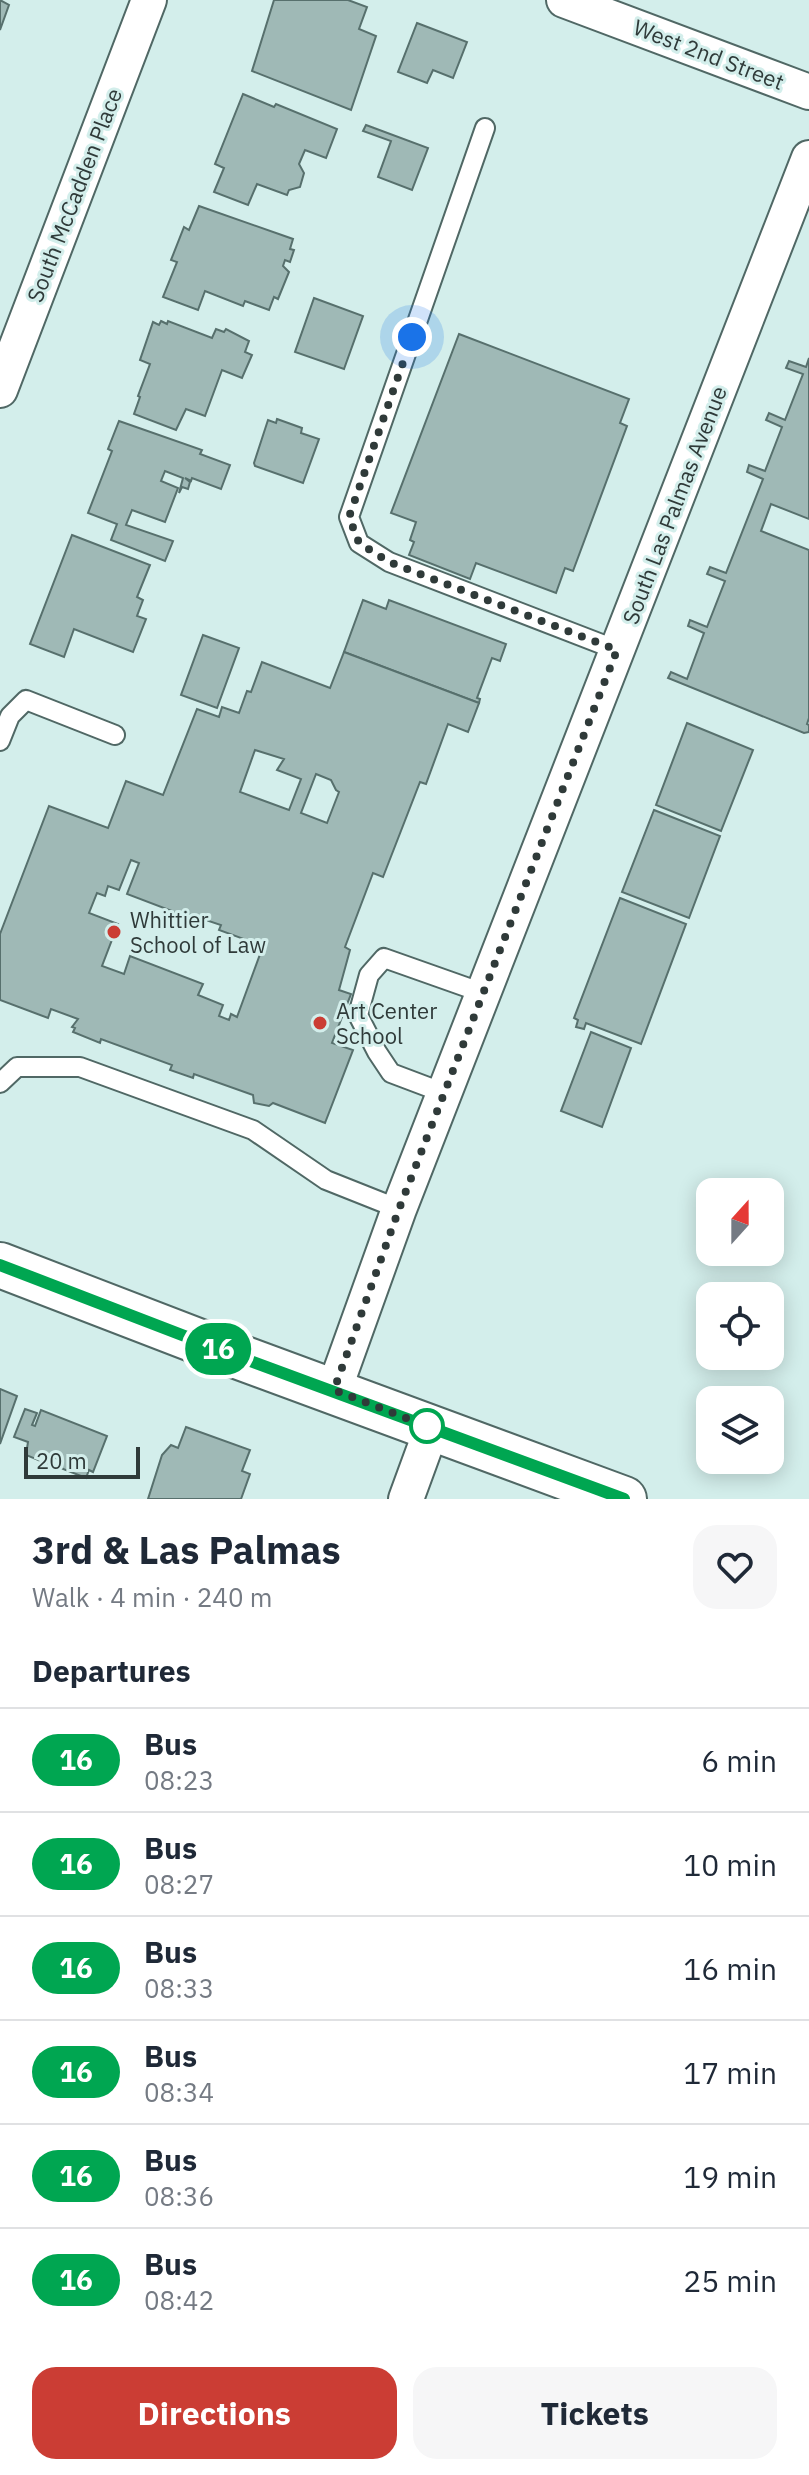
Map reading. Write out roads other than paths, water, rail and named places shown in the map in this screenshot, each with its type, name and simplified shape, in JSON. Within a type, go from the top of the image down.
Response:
[{"type":"main road","points":[[0,1265],[624,1499]]},
{"type":"street","name":"South McCadden Place","points":[[0,390],[149,0]]},
{"type":"street","name":"West 2nd Street","points":[[564,0],[809,92]]},
{"type":"street","name":"South Las Palmas Avenue","points":[[334,1390],[399,1209],[809,158]]},
{"type":"street","points":[[406,1499],[432,1428]]},
{"type":"lane","points":[[485,128],[349,517],[359,543],[389,562],[617,650]]},
{"type":"lane","points":[[0,741],[10,716],[26,700],[115,735]]},
{"type":"lane","points":[[444,1093],[391,1073],[377,1052],[358,1015],[369,975],[384,958],[483,993]]},
{"type":"lane","points":[[0,1083],[17,1067],[80,1067],[253,1130],[326,1180],[399,1209]]},
{"type":"place","name":"Whittier School of Law","points":[[114,932]]},
{"type":"place","name":"Art Center School","points":[[320,1023]]}]
